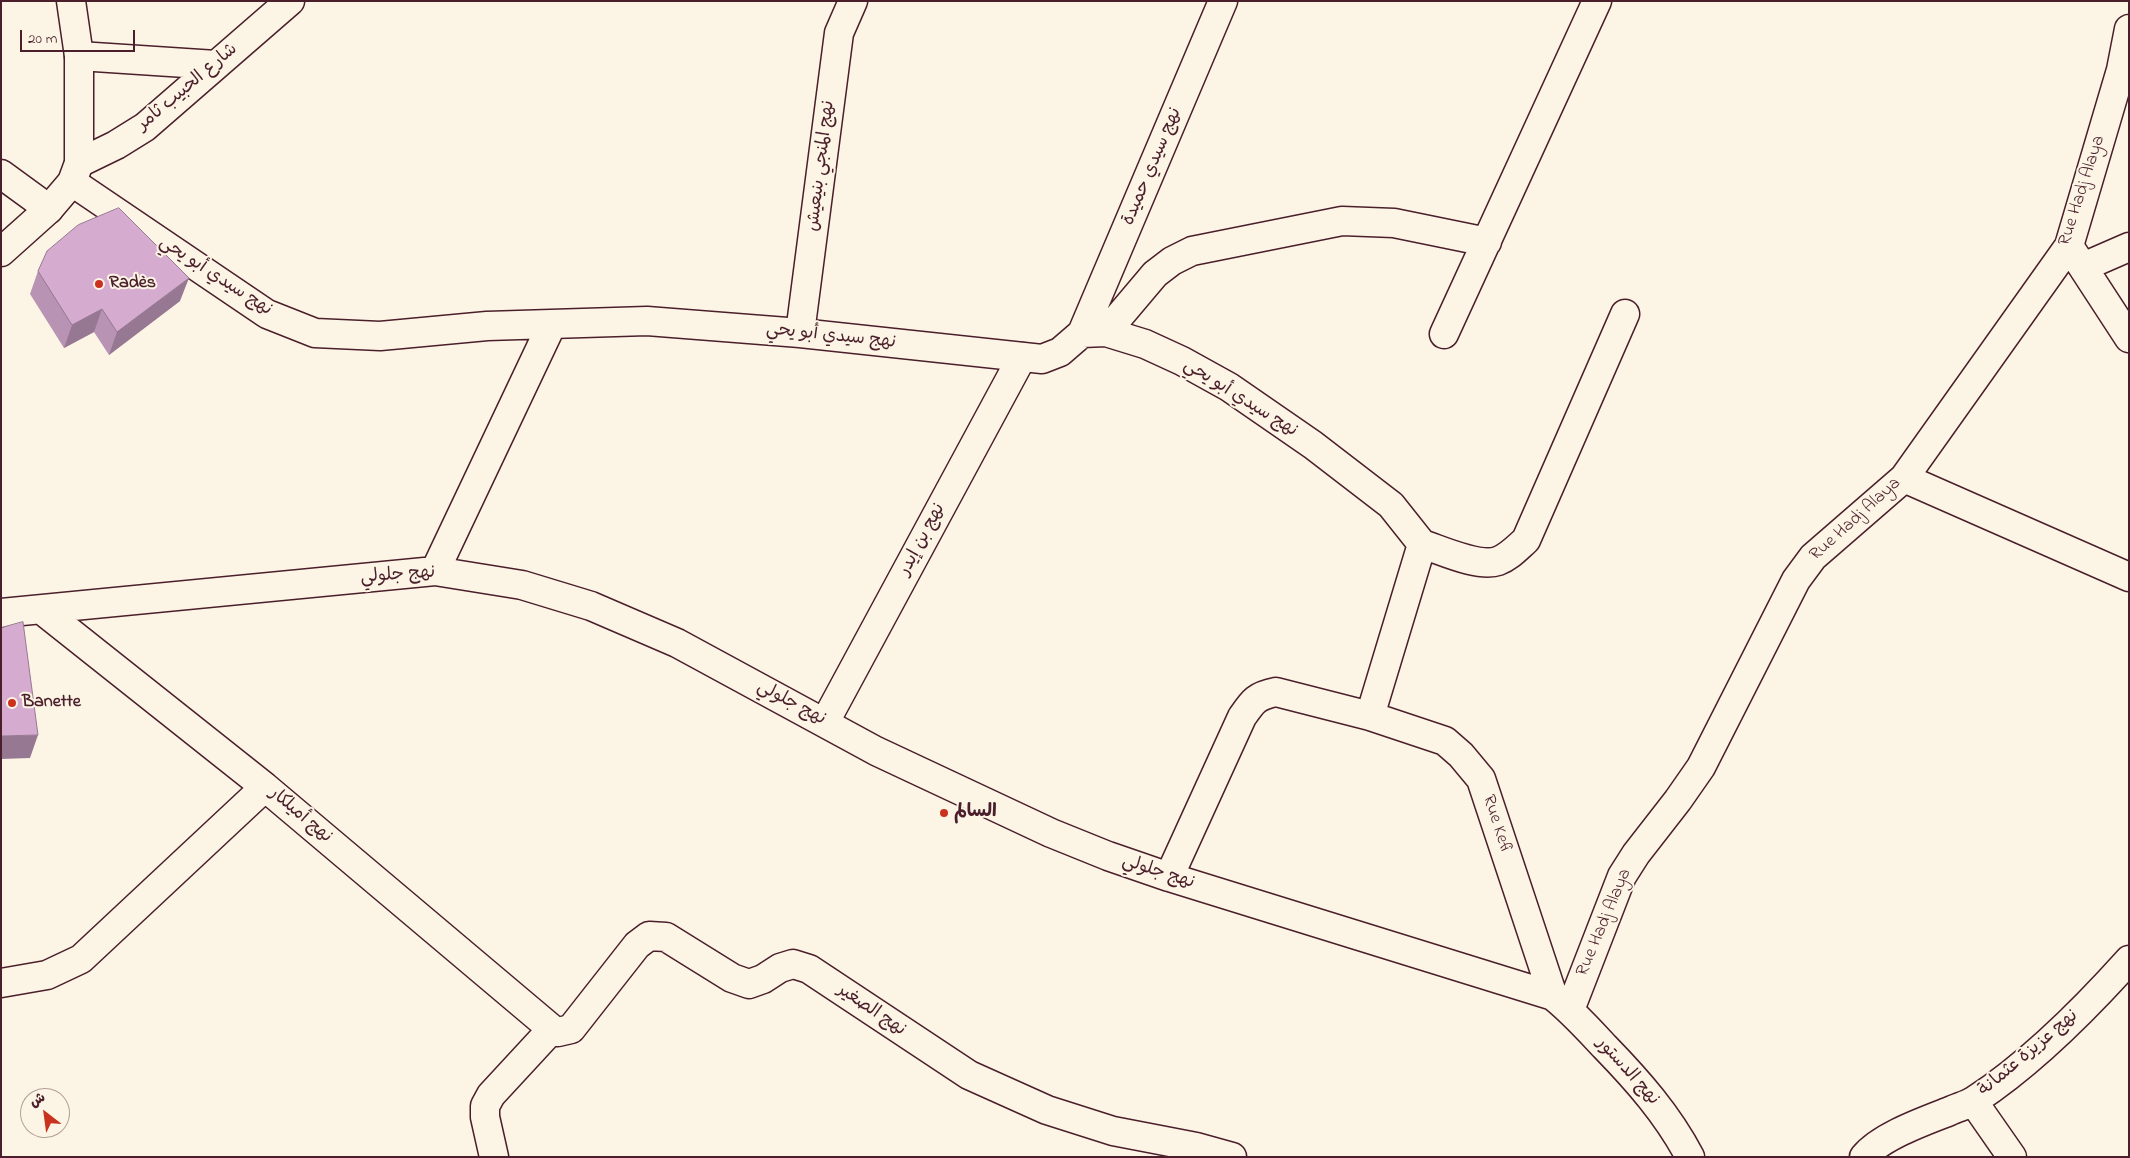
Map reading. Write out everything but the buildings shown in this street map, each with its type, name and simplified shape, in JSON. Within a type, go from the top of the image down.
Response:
[{"type":"street","points":[[1,252],[49,209],[75,173],[79,56],[71,1]]},
{"type":"street","name":"شارع الحبيب ثامر","points":[[75,173],[145,126],[290,1]]},
{"type":"street","name":"نهج المنجي بنيعيش","points":[[800,333],[839,33],[853,1]]},
{"type":"street","name":"نهج سيدي حميدة","points":[[1094,332],[1223,1]]},
{"type":"street","points":[[1444,334],[1598,1]]},
{"type":"street","name":"Rue Hadj Alaya","points":[[1561,1003],[1622,876],[1636,854],[1701,767],[1796,580],[1813,557],[1904,478],[2076,257],[2129,29]]},
{"type":"street","points":[[79,56],[216,65]]},
{"type":"street","name":"نهج سيدي أبو يحي","points":[[75,173],[267,314],[315,332],[380,336],[487,326],[647,320],[800,333],[1042,359],[1060,352],[1094,332],[1145,344],[1182,361],[1229,387],[1312,445],[1390,505],[1422,544]]},
{"type":"street","points":[[1,174],[49,209]]},
{"type":"street","points":[[1094,332],[1155,274],[1172,261],[1192,251],[1342,221],[1394,223],[1487,242]]},
{"type":"street","points":[[2129,248],[2076,257],[2129,338]]},
{"type":"street","points":[[1370,716],[1422,544],[1477,562],[1496,562],[1512,553],[1526,540],[1625,314]]},
{"type":"street","points":[[435,571],[552,324]]},
{"type":"street","name":"نهج بن إيدر","points":[[825,722],[1022,357]]},
{"type":"street","points":[[1904,478],[2129,577]]},
{"type":"street","name":"نهج جلولي","points":[[1,613],[435,571],[522,585],[591,606],[677,643],[876,751],[1051,834],[1169,877],[1561,1003]]},
{"type":"street","name":"نهج أميلكار","points":[[42,610],[265,787],[552,1029]]},
{"type":"street","name":"Rue Kefi","points":[[1169,877],[1242,717],[1252,702],[1262,695],[1276,692],[1370,716],[1445,741],[1461,755],[1481,779],[1561,1003]]},
{"type":"street","points":[[1,983],[47,975],[81,959],[265,787]]},
{"type":"street","name":"نهج الصغير","points":[[552,1029],[558,1032],[571,1029],[637,945],[649,936],[666,937],[732,978],[749,984],[763,979],[780,968],[793,964],[809,969],[969,1075],[1047,1110],[1113,1131],[1196,1147],[1232,1157]]},
{"type":"street","name":"نهج عزيزة عثمانة","points":[[1864,1157],[1870,1149],[1909,1127],[1974,1101],[2033,1055],[2102,990],[2129,960]]},
{"type":"street","name":"نهج الدستور","points":[[1561,1003],[1638,1081],[1676,1131],[1690,1157]]},
{"type":"street","points":[[494,1157],[489,1140],[485,1106],[491,1095],[552,1029]]},
{"type":"street","points":[[1974,1101],[2012,1157]]},
{"type":"place","name":"Radès","points":[[99,284]]},
{"type":"place","name":"Banette","points":[[12,703]]},
{"type":"place","name":"السالم","points":[[944,813]]}]
